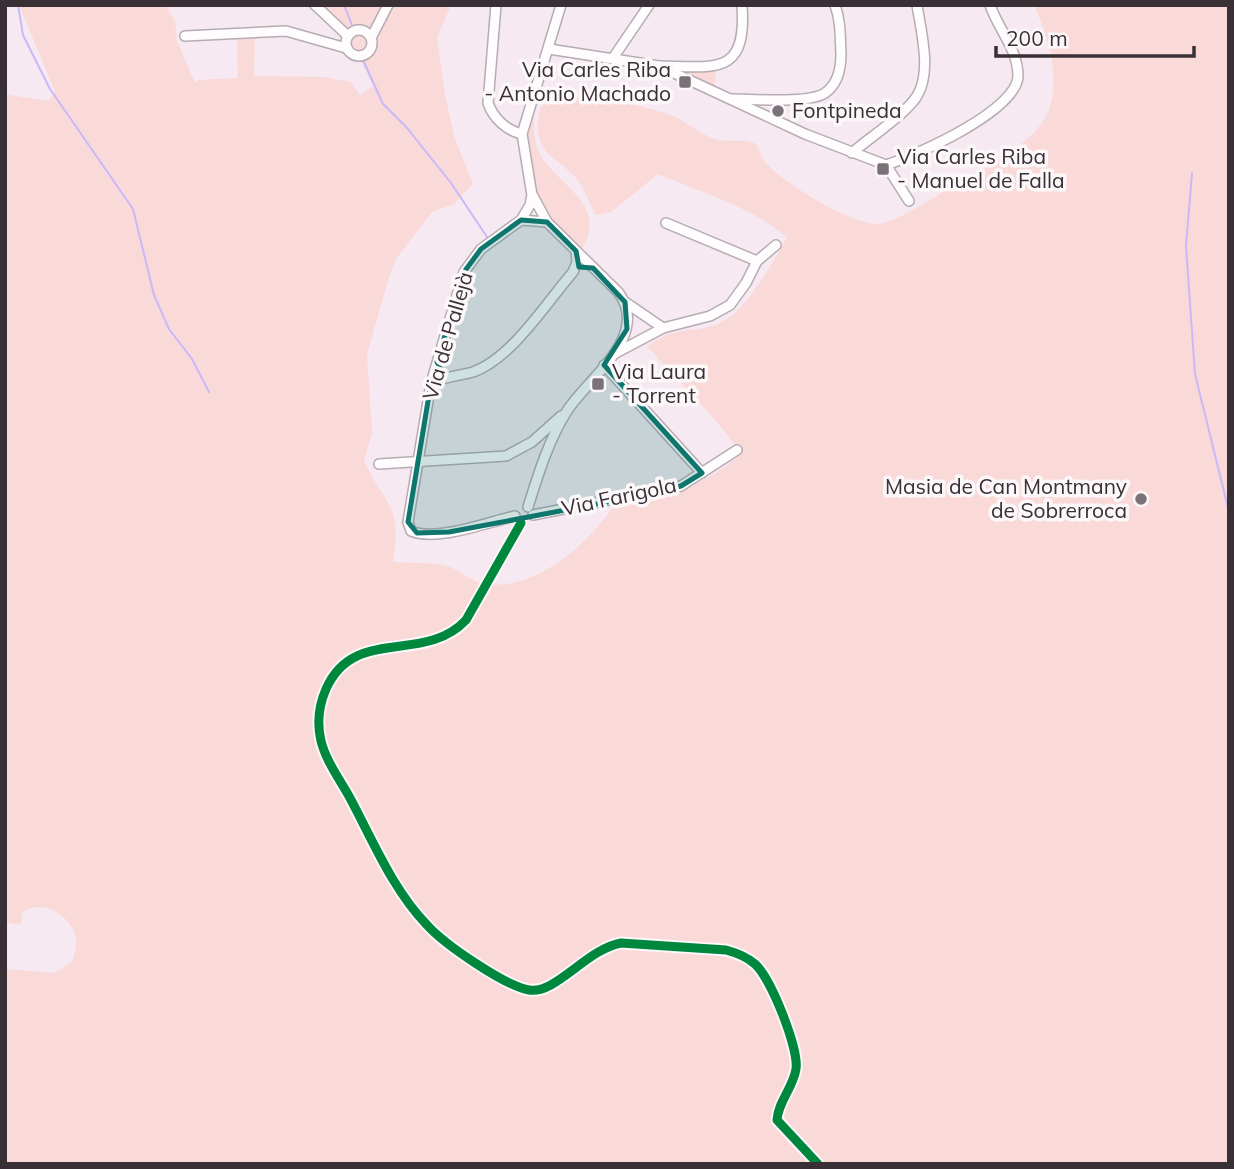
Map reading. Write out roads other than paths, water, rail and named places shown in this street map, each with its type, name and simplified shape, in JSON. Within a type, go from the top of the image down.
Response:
[{"type":"street","points":[[316,5],[348,36]]},
{"type":"street","points":[[185,36],[286,31],[346,48],[354,56],[364,56],[371,49],[371,38],[388,5]]},
{"type":"street","points":[[496,5],[488,103],[493,114],[509,130],[522,134]]},
{"type":"street","points":[[561,5],[550,49],[522,134],[532,195],[547,222],[625,302],[663,328]]},
{"type":"street","points":[[613,58],[649,5]]},
{"type":"street","points":[[550,49],[659,66],[714,68],[728,62],[739,46],[743,29],[742,5]]},
{"type":"street","points":[[730,99],[797,98],[824,94],[836,82],[841,63],[840,20],[835,5]]},
{"type":"street","points":[[852,153],[917,97],[923,82],[923,46],[917,5]]},
{"type":"street","points":[[886,165],[935,145],[982,117],[1016,86],[1018,76],[1013,52],[990,5]]},
{"type":"street","points":[[348,36],[359,30],[371,38]]},
{"type":"street","points":[[346,48],[348,36]]},
{"type":"street","points":[[659,66],[852,153],[886,165],[909,201]]},
{"type":"street","points":[[532,195],[522,220],[547,222]]},
{"type":"street","name":"Via de Pallejà","points":[[518,520],[424,534],[411,531],[408,522],[431,383],[468,265],[481,249],[522,220]]},
{"type":"street","points":[[666,223],[757,261]]},
{"type":"street","points":[[614,354],[663,328],[710,316],[730,305],[746,283],[757,261],[776,245]]},
{"type":"street","points":[[431,383],[446,376],[474,372],[496,359],[573,272],[577,262],[576,251]]},
{"type":"street","points":[[573,272],[593,268]]},
{"type":"street","points":[[379,464],[506,456],[532,442],[567,410],[623,341],[628,322],[625,302]]},
{"type":"street","points":[[438,362],[446,376]]},
{"type":"street","points":[[604,365],[702,473]]},
{"type":"street","points":[[518,520],[529,522],[530,511],[567,410]]},
{"type":"street","name":"Via Farigola","points":[[530,511],[681,486],[737,450]]},
{"type":"street","points":[[530,511],[518,508],[518,520],[466,620],[457,630],[423,645],[365,651],[333,677],[320,710],[322,744],[408,904],[440,938],[514,986],[531,991],[549,988],[605,946],[621,943],[726,950],[739,953],[757,965],[768,982],[797,1060],[792,1083],[777,1120],[818,1164]]},
{"type":"waterway","points":[[18,5],[23,35],[50,89],[133,209],[154,295],[169,329],[192,359],[209,392]]},
{"type":"waterway","points":[[344,5],[354,30]]},
{"type":"waterway","points":[[363,60],[383,104],[407,128],[451,183],[489,240]]},
{"type":"waterway","points":[[1192,173],[1186,246],[1195,374],[1229,512]]},
{"type":"place","name":"Via Carles Riba - Antonio Machado","points":[[685,82]]},
{"type":"place","name":"Fontpineda","points":[[778,111]]},
{"type":"place","name":"Via Carles Riba - Manuel de Falla","points":[[883,169]]},
{"type":"place","name":"Via Laura - Torrent","points":[[598,384]]},
{"type":"place","name":"Masia de Can Montmany de Sobrerroca","points":[[1141,499]]}]
